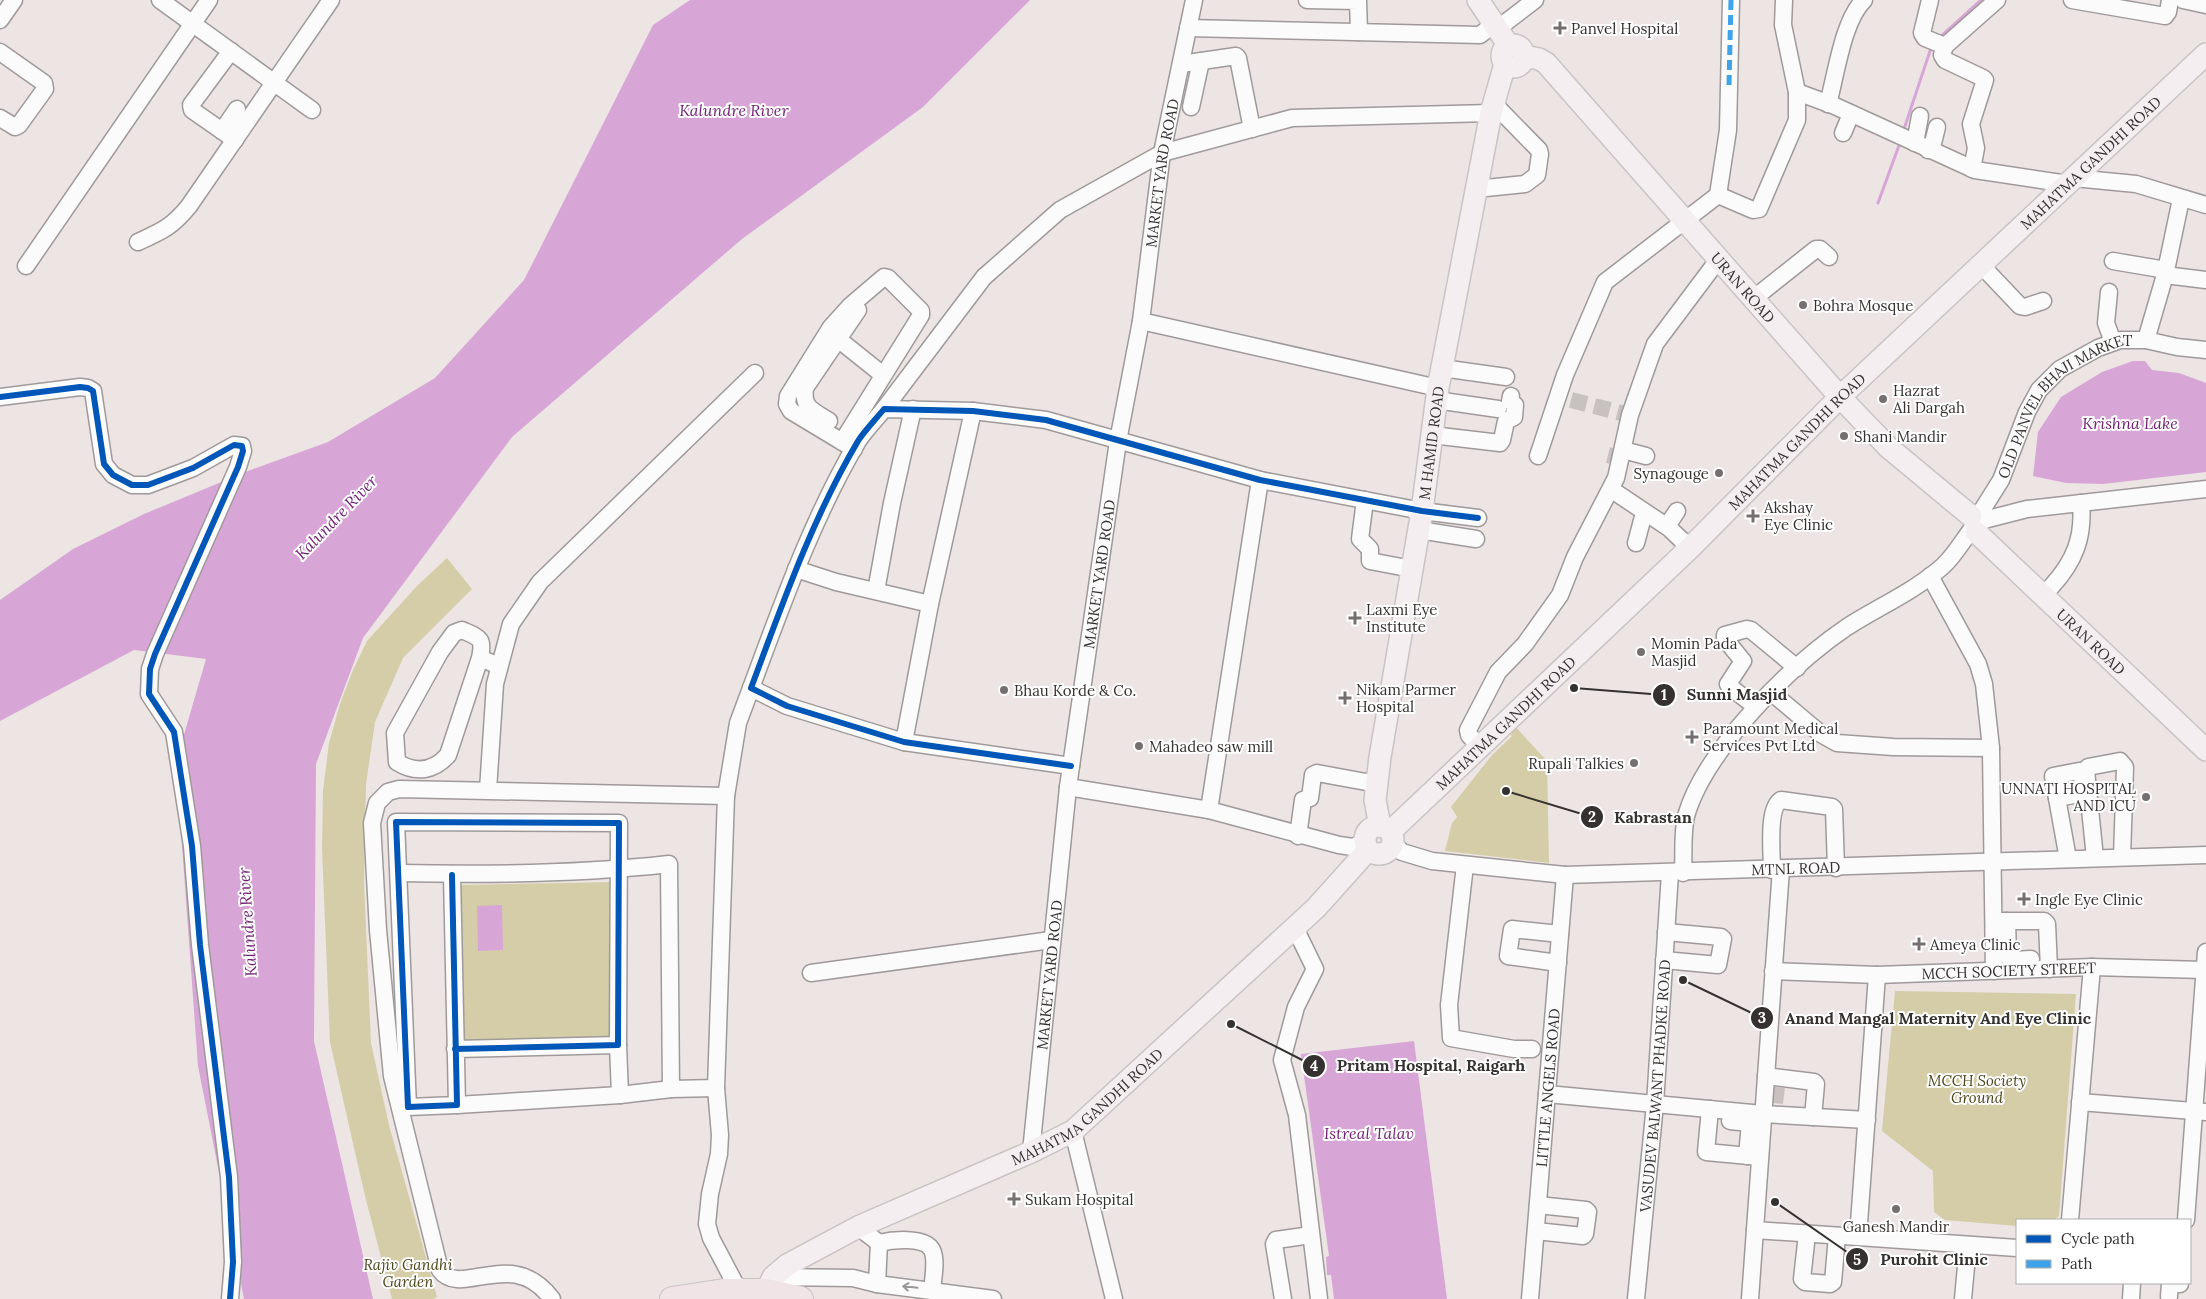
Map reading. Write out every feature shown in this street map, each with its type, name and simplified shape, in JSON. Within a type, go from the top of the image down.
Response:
[{"type":"highway","points":[[672,1299],[767,1289],[801,1299]]},
{"type":"main road","points":[[1478,0],[1506,44]]},
{"type":"main road","name":"M HAMID ROAD","points":[[1387,833],[1375,800],[1377,784],[1420,520],[1437,394],[1506,44]]},
{"type":"main road","name":"URAN ROAD","points":[[1506,44],[1539,58],[1546,63],[1840,397],[1888,447],[2051,587],[2206,734]]},
{"type":"main road","name":"MAHATMA GANDHI ROAD","points":[[767,1289],[787,1265],[858,1227],[1031,1152],[1073,1131],[1316,908],[1367,846],[1380,854],[1388,850],[1387,833],[1690,548],[1840,397],[2206,54]]},
{"type":"main road","name":"URAN ROAD","points":[[1978,523],[2206,750]]},
{"type":"street","points":[[0,20],[14,0]]},
{"type":"street","points":[[160,0],[231,51],[287,67]]},
{"type":"street","points":[[26,266],[209,0]]},
{"type":"street","points":[[138,242],[166,229],[177,221],[229,135],[287,67],[331,0]]},
{"type":"street","name":"MARKET YARD ROAD","points":[[1031,1152],[1068,787],[1118,441],[1141,321],[1162,153],[1194,0]]},
{"type":"street","points":[[1307,0],[1358,1],[1359,32]]},
{"type":"street","points":[[1188,28],[1480,35],[1506,44],[1535,0]]},
{"type":"street","points":[[1538,456],[1564,398],[1565,375],[1604,282],[1718,195],[1729,115],[1731,0]]},
{"type":"street","points":[[1718,195],[1753,210],[1759,209],[1796,126],[1797,92],[1783,25],[1784,0]]},
{"type":"street","points":[[1828,104],[1847,27],[1864,0]]},
{"type":"street","points":[[1930,0],[1922,33],[1925,38],[1944,46]]},
{"type":"street","points":[[1972,169],[1976,148],[1971,124],[1985,80],[1945,60],[1942,55],[1944,46],[1997,0]]},
{"type":"street","points":[[2072,0],[2165,16],[2168,12],[2170,0]]},
{"type":"street","points":[[2183,0],[2206,5]]},
{"type":"street","points":[[229,135],[192,110],[191,105],[231,51]]},
{"type":"street","points":[[0,52],[44,83],[45,89],[19,125],[15,127],[0,118]]},
{"type":"street","points":[[1181,64],[1236,56],[1238,58],[1252,129]]},
{"type":"street","points":[[1191,107],[1201,61]]},
{"type":"street","points":[[287,67],[297,99],[312,110]]},
{"type":"street","points":[[1797,92],[1828,104],[1972,169],[1986,173],[2071,181],[2136,184],[2206,205]]},
{"type":"street","points":[[851,441],[884,409],[984,277],[1060,210],[1162,153],[1292,118],[1493,108],[1539,150],[1537,175],[1525,184],[1476,189]]},
{"type":"street","points":[[229,135],[237,110]]},
{"type":"street","points":[[1843,133],[1850,114]]},
{"type":"street","points":[[1911,142],[1920,116]]},
{"type":"street","points":[[1911,142],[1933,143],[1937,128]]},
{"type":"street","points":[[2146,340],[2166,272],[2181,199]]},
{"type":"street","points":[[1753,299],[1816,249],[1820,249],[1829,257]]},
{"type":"street","points":[[1479,746],[1470,737],[1468,730],[1494,679],[1525,644],[1560,595],[1586,536],[1612,490],[1628,415],[1655,344],[1718,260]]},
{"type":"street","points":[[2113,261],[2206,280]]},
{"type":"street","points":[[1981,265],[2020,306],[2026,307],[2043,301]]},
{"type":"street","points":[[723,1295],[707,1224],[710,1194],[719,1154],[720,1135],[716,1088],[726,796],[738,723],[796,569],[830,494],[851,441],[921,316],[921,311],[888,278],[884,277],[850,306],[831,327],[788,396],[787,404],[791,411],[851,441]]},
{"type":"street","points":[[851,441],[808,407],[804,398],[805,388],[858,309],[884,288],[898,297],[908,311],[910,318],[908,328],[852,410]]},
{"type":"street","points":[[2109,292],[2106,320],[2113,342]]},
{"type":"street","points":[[1141,321],[1498,408]]},
{"type":"street","points":[[838,339],[878,371]]},
{"type":"street","name":"OLD PANVEL BHAJI MARKET","points":[[1797,668],[1845,628],[1930,576],[1950,558],[1978,523],[2001,480],[2022,422],[2040,390],[2049,379],[2070,362],[2113,342],[2128,339],[2146,340],[2177,347],[2206,350]]},
{"type":"street","points":[[1442,368],[1506,377]]},
{"type":"street","points":[[488,790],[495,684],[510,624],[540,582],[755,373]]},
{"type":"street","points":[[0,397],[80,387],[94,391],[104,464],[113,475],[132,485],[148,485],[193,468],[239,444],[243,451],[238,467],[155,654],[150,669],[149,694],[174,732],[192,846],[200,945],[229,1177],[233,1262],[230,1299]]},
{"type":"street","points":[[1432,435],[1500,443],[1506,421],[1514,418],[1515,405],[1510,401],[1511,396]]},
{"type":"street","points":[[884,409],[972,411],[1046,420],[1260,480],[1365,500],[1476,539]]},
{"type":"street","points":[[876,591],[892,503],[913,409]]},
{"type":"street","points":[[904,742],[930,604],[972,411]]},
{"type":"street","points":[[1620,455],[1646,456]]},
{"type":"street","points":[[1209,810],[1260,480]]},
{"type":"street","points":[[1612,490],[1644,513],[1667,526],[1690,548]]},
{"type":"street","points":[[1978,523],[2027,509],[2206,490]]},
{"type":"street","points":[[1365,500],[1360,538],[1370,549],[1370,561],[1412,569]]},
{"type":"street","points":[[2051,587],[2060,578],[2078,548],[2083,526],[2082,503]]},
{"type":"street","points":[[1667,526],[1677,511]]},
{"type":"street","points":[[1636,544],[1644,513]]},
{"type":"street","points":[[1420,520],[1478,518]]},
{"type":"street","points":[[796,569],[930,604]]},
{"type":"street","points":[[1930,576],[1982,674],[1986,697],[1991,748],[1994,861],[2001,921],[2000,939],[1994,971]]},
{"type":"street","points":[[1756,707],[1728,684],[1744,661],[1725,639],[1725,636],[1747,629],[1751,630],[1797,668]]},
{"type":"street","points":[[462,630],[479,638],[482,644],[480,658],[448,755],[439,765],[427,769],[407,768],[397,762],[396,733],[440,652],[454,633],[462,630]]},
{"type":"street","points":[[480,658],[499,666]]},
{"type":"street","name":"VASUDEV BALWANT PHADKE ROAD","points":[[1636,1299],[1655,1104],[1666,932],[1690,805],[1726,742],[1756,707],[1797,668]]},
{"type":"street","points":[[750,688],[787,706],[904,742],[1072,766]]},
{"type":"street","points":[[1771,692],[1821,734],[1838,743],[1893,747],[1991,748]]},
{"type":"street","points":[[2094,858],[2086,770],[2088,767],[2120,761],[2125,767],[2122,857]]},
{"type":"street","points":[[2068,859],[2053,776],[2079,771],[2081,772],[2085,793],[2094,858]]},
{"type":"street","points":[[1298,836],[1303,800],[1310,798],[1313,775],[1317,773],[1377,784]]},
{"type":"street","points":[[1068,787],[1209,810],[1298,836],[1346,846],[1367,846]]},
{"type":"street","points":[[552,1299],[543,1287],[519,1278],[504,1278],[466,1290],[458,1289],[444,1280],[392,1076],[378,930],[373,852],[372,823],[377,803],[388,792],[399,789],[726,796]]},
{"type":"street","points":[[2057,798],[2085,793]]},
{"type":"street","points":[[1750,1299],[1755,1230],[1754,1156],[1768,1113],[1773,1079],[1777,869],[1772,812],[1777,803],[1781,800],[1832,806],[1834,809],[1836,868]]},
{"type":"street","points":[[620,1095],[618,1045],[620,823],[396,822],[408,1107],[620,1095],[671,1089],[716,1088]]},
{"type":"street","name":"MTNL ROAD","points":[[1387,833],[1402,852],[1432,861],[1565,875],[2206,855]]},
{"type":"street","points":[[399,873],[452,874],[619,870],[669,864],[671,1089]]},
{"type":"street","points":[[1465,865],[1449,1005],[1451,1038],[1532,1049]]},
{"type":"street","points":[[452,874],[457,1105]]},
{"type":"street","name":"LITTLE ANGELS ROAD","points":[[1530,1299],[1565,875]]},
{"type":"street","points":[[2001,921],[2044,921],[2047,924],[2049,964]]},
{"type":"street","points":[[1295,928],[1315,969],[1296,1007],[1282,1060],[1297,1115],[1319,1299]]},
{"type":"street","points":[[1664,960],[1718,965],[1723,939],[1721,937],[1666,932]]},
{"type":"street","points":[[2000,939],[2008,956],[2012,960],[2026,965]]},
{"type":"street","points":[[811,973],[1051,940]]},
{"type":"street","points":[[2186,1219],[2200,1112],[2206,952]]},
{"type":"street","name":"MCCH SOCIETY STREET","points":[[1774,971],[1877,975],[1994,971],[2026,965],[2049,964],[2092,967],[2070,1219]]},
{"type":"street","points":[[2092,967],[2204,970]]},
{"type":"street","points":[[1858,1237],[1877,975]]},
{"type":"street","points":[[455,1049],[618,1045]]},
{"type":"street","points":[[1773,1079],[1814,1082],[1816,1084],[1813,1117]]},
{"type":"street","points":[[1547,1094],[1655,1104],[1713,1114],[1768,1113],[1867,1120]]},
{"type":"street","points":[[2080,1102],[2200,1112]]},
{"type":"street","points":[[1713,1114],[1706,1152],[1754,1156]]},
{"type":"street","points":[[1073,1131],[1114,1299]]},
{"type":"street","points":[[1536,1231],[1583,1236],[1585,1234],[1588,1212],[1586,1210],[1538,1205]]},
{"type":"street","points":[[858,1227],[879,1244]]},
{"type":"street","points":[[1755,1230],[1811,1234],[1836,1240],[1858,1237],[2016,1248]]},
{"type":"street","points":[[1811,1234],[1802,1279],[1804,1282],[1830,1284],[1833,1282],[1836,1240]]},
{"type":"street","points":[[1283,1299],[1274,1244],[1276,1240],[1311,1235]]},
{"type":"street","points":[[879,1244],[894,1240],[920,1242],[928,1245],[933,1251],[934,1258],[932,1290]]},
{"type":"street","points":[[877,1284],[879,1244]]},
{"type":"street","points":[[1963,1299],[1968,1244]]},
{"type":"street","points":[[767,1289],[853,1278],[877,1284],[993,1299]]},
{"type":"street","points":[[2131,1299],[2132,1284]]},
{"type":"green space","name":"Rajiv Gandhi Garden","points":[[447,558],[472,589],[403,658],[375,722],[366,784],[364,883],[371,1043],[389,1125],[437,1297],[433,1299],[392,1299],[365,1196],[330,1042],[322,849],[323,791],[329,743],[340,704],[367,641],[417,586]]},
{"type":"green space","points":[[1512,723],[1547,761],[1549,863],[1445,851],[1452,823],[1457,817],[1451,807],[1492,755],[1512,736],[1505,728]]},
{"type":"green space","points":[[611,882],[613,1039],[460,1042],[457,885]]},
{"type":"green space","name":"MCCH Society Ground","points":[[1895,991],[2076,994],[2059,1216],[2055,1219],[2016,1219],[2016,1226],[1945,1220],[1934,1212],[1933,1171],[1882,1131]]},
{"type":"water","name":"Kalundre River","points":[[690,0],[1030,0],[923,107],[742,239],[512,437],[363,638],[316,764],[314,1041],[373,1299],[244,1299],[198,1066],[176,762],[206,659],[134,650],[0,721],[0,600],[73,549],[144,514],[248,471],[328,442],[435,378],[524,280],[653,25]]},
{"type":"water","name":"Krishna Lake","points":[[2133,361],[2145,361],[2152,370],[2179,373],[2206,383],[2206,472],[2103,484],[2066,483],[2033,476],[2038,432],[2061,397],[2102,372]]},
{"type":"water","points":[[502,905],[503,950],[478,951],[477,906]]},
{"type":"water","name":"Istreal Talav","points":[[1414,1041],[1447,1299],[1334,1299],[1331,1275],[1327,1275],[1326,1257],[1329,1256],[1301,1054]]},
{"type":"waterway","points":[[1940,37],[1981,0]]},
{"type":"waterway","points":[[1903,132],[1932,45]]},
{"type":"waterway","points":[[1878,203],[1901,140]]},
{"type":"tunnel","points":[[1571,400],[1625,414]]},
{"type":"tunnel","points":[[1608,455],[1616,457]]},
{"type":"tunnel","points":[[1775,1103],[1778,1079]]},
{"type":"marked path","points":[[1729,85],[1731,0]]},
{"type":"cycle path","points":[[0,397],[80,387],[93,391],[104,464],[113,475],[132,485],[148,485],[193,468],[234,445],[242,446],[243,451],[238,467],[155,654],[150,669],[149,694],[174,732],[192,846],[200,945],[229,1177],[233,1262],[230,1299]]},
{"type":"cycle path","points":[[1071,766],[904,742],[787,706],[751,688],[774,625],[826,501],[858,441],[884,409],[973,411],[1046,420],[1260,480],[1422,511],[1478,518]]},
{"type":"cycle path","points":[[452,875],[457,1105],[408,1107],[396,822],[619,823],[618,1045],[455,1049]]},
{"type":"place","name":"Panvel Hospital","points":[[1560,28]]},
{"type":"place","name":"Bohra Mosque","points":[[1803,305]]},
{"type":"place","name":"Hazrat Ali Dargah","points":[[1883,399]]},
{"type":"place","name":"Shani Mandir","points":[[1844,436]]},
{"type":"place","name":"Synagouge","points":[[1719,473]]},
{"type":"place","name":"Akshay Eye Clinic","points":[[1753,516]]},
{"type":"place","name":"Laxmi Eye Institute","points":[[1355,618]]},
{"type":"place","name":"Momin Pada Masjid","points":[[1641,652]]},
{"type":"place","name":"Sunni Masjid","points":[[1574,688]]},
{"type":"place","name":"Bhau Korde & Co.","points":[[1004,690]]},
{"type":"place","name":"Nikam Parmer Hospital","points":[[1345,698]]},
{"type":"place","name":"Paramount Medical Services Pvt Ltd","points":[[1692,737]]},
{"type":"place","name":"Mahadeo saw mill","points":[[1139,746]]},
{"type":"place","name":"Rupali Talkies","points":[[1634,763]]},
{"type":"place","name":"Kabrastan","points":[[1506,791]]},
{"type":"place","name":"UNNATI HOSPITAL AND ICU","points":[[2146,797]]},
{"type":"place","name":"Ingle Eye Clinic","points":[[2024,899]]},
{"type":"place","name":"Ameya Clinic","points":[[1919,944]]},
{"type":"place","name":"Anand Mangal Maternity And Eye Clinic","points":[[1683,980]]},
{"type":"place","name":"Pritam Hospital, Raigarh","points":[[1231,1024]]},
{"type":"place","name":"Sukam Hospital","points":[[1014,1199]]},
{"type":"place","name":"Purohit Clinic","points":[[1775,1202]]},
{"type":"place","name":"Ganesh Mandir","points":[[1896,1209]]}]
